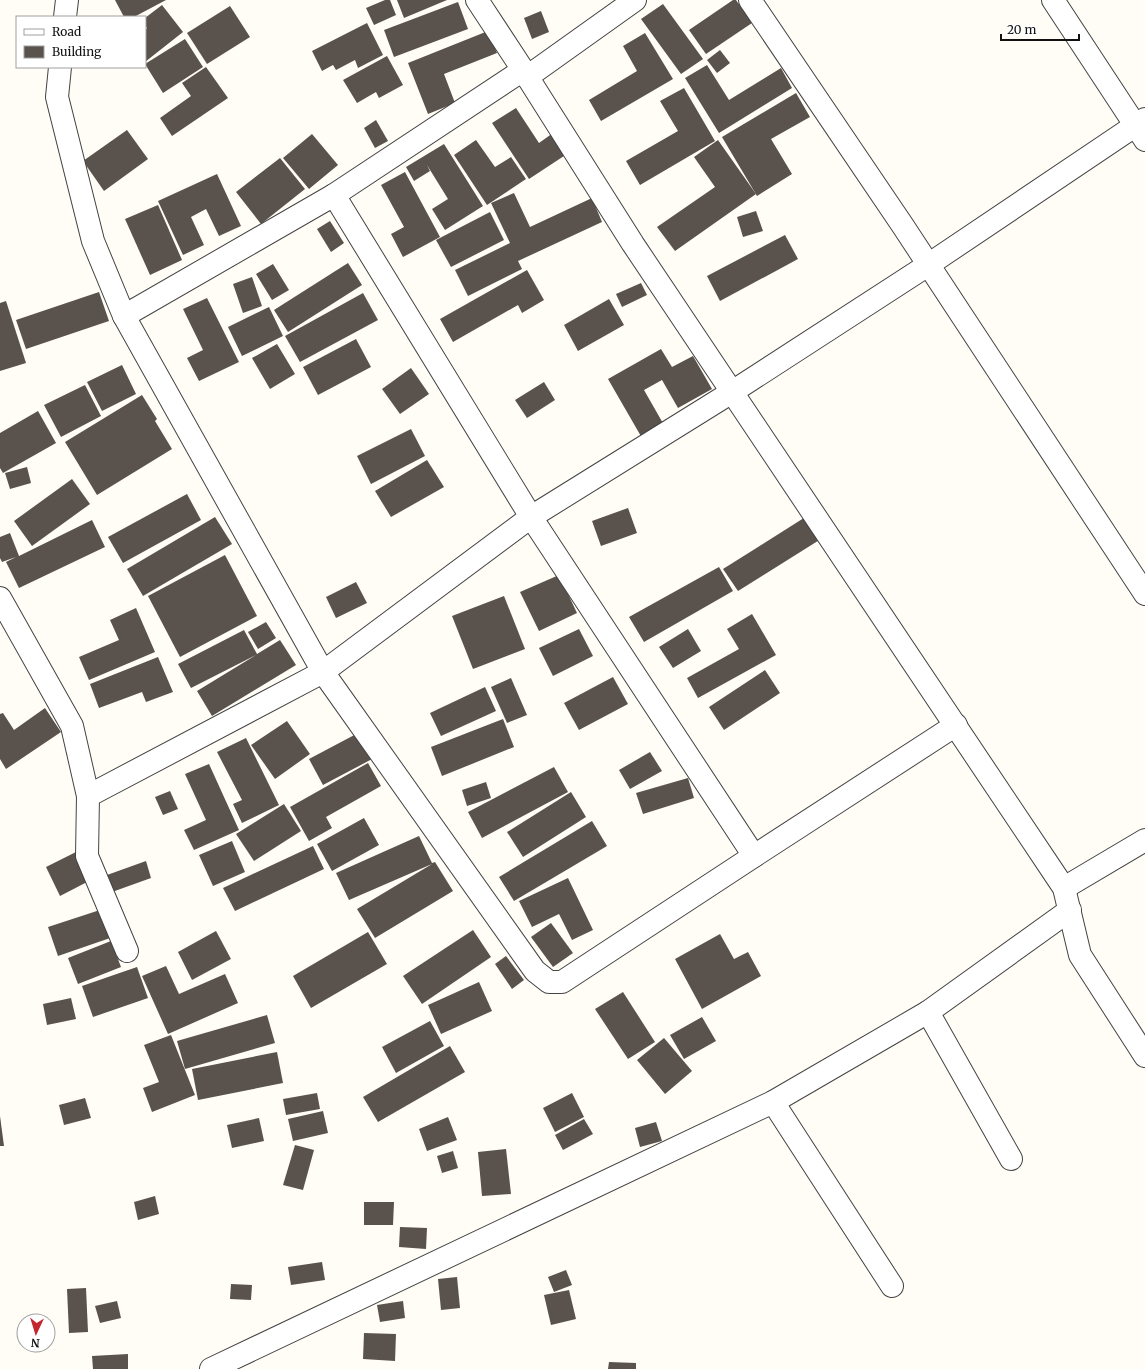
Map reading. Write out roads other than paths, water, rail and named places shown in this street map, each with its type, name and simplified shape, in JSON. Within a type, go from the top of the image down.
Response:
[{"type":"street","points":[[65,16],[67,0]]},
{"type":"street","points":[[478,0],[633,244],[1064,888],[1080,955],[1145,1056]]},
{"type":"street","points":[[124,316],[334,195],[525,73],[635,0]]},
{"type":"street","points":[[750,0],[928,265],[1145,594]]},
{"type":"street","points":[[88,796],[323,672],[531,517],[732,392],[1142,128],[1053,0]]},
{"type":"street","points":[[60,68],[57,97],[93,241],[124,316],[323,672],[535,972],[549,982],[562,982],[956,725]]},
{"type":"street","points":[[334,195],[531,517],[754,856]]},
{"type":"street","points":[[0,598],[72,726],[88,796],[86,856],[127,951]]},
{"type":"street","points":[[1064,888],[1145,840]]},
{"type":"street","points":[[211,1369],[773,1102],[928,1012],[1070,910]]},
{"type":"street","points":[[928,1012],[1011,1160]]},
{"type":"street","points":[[773,1102],[892,1286]]}]
